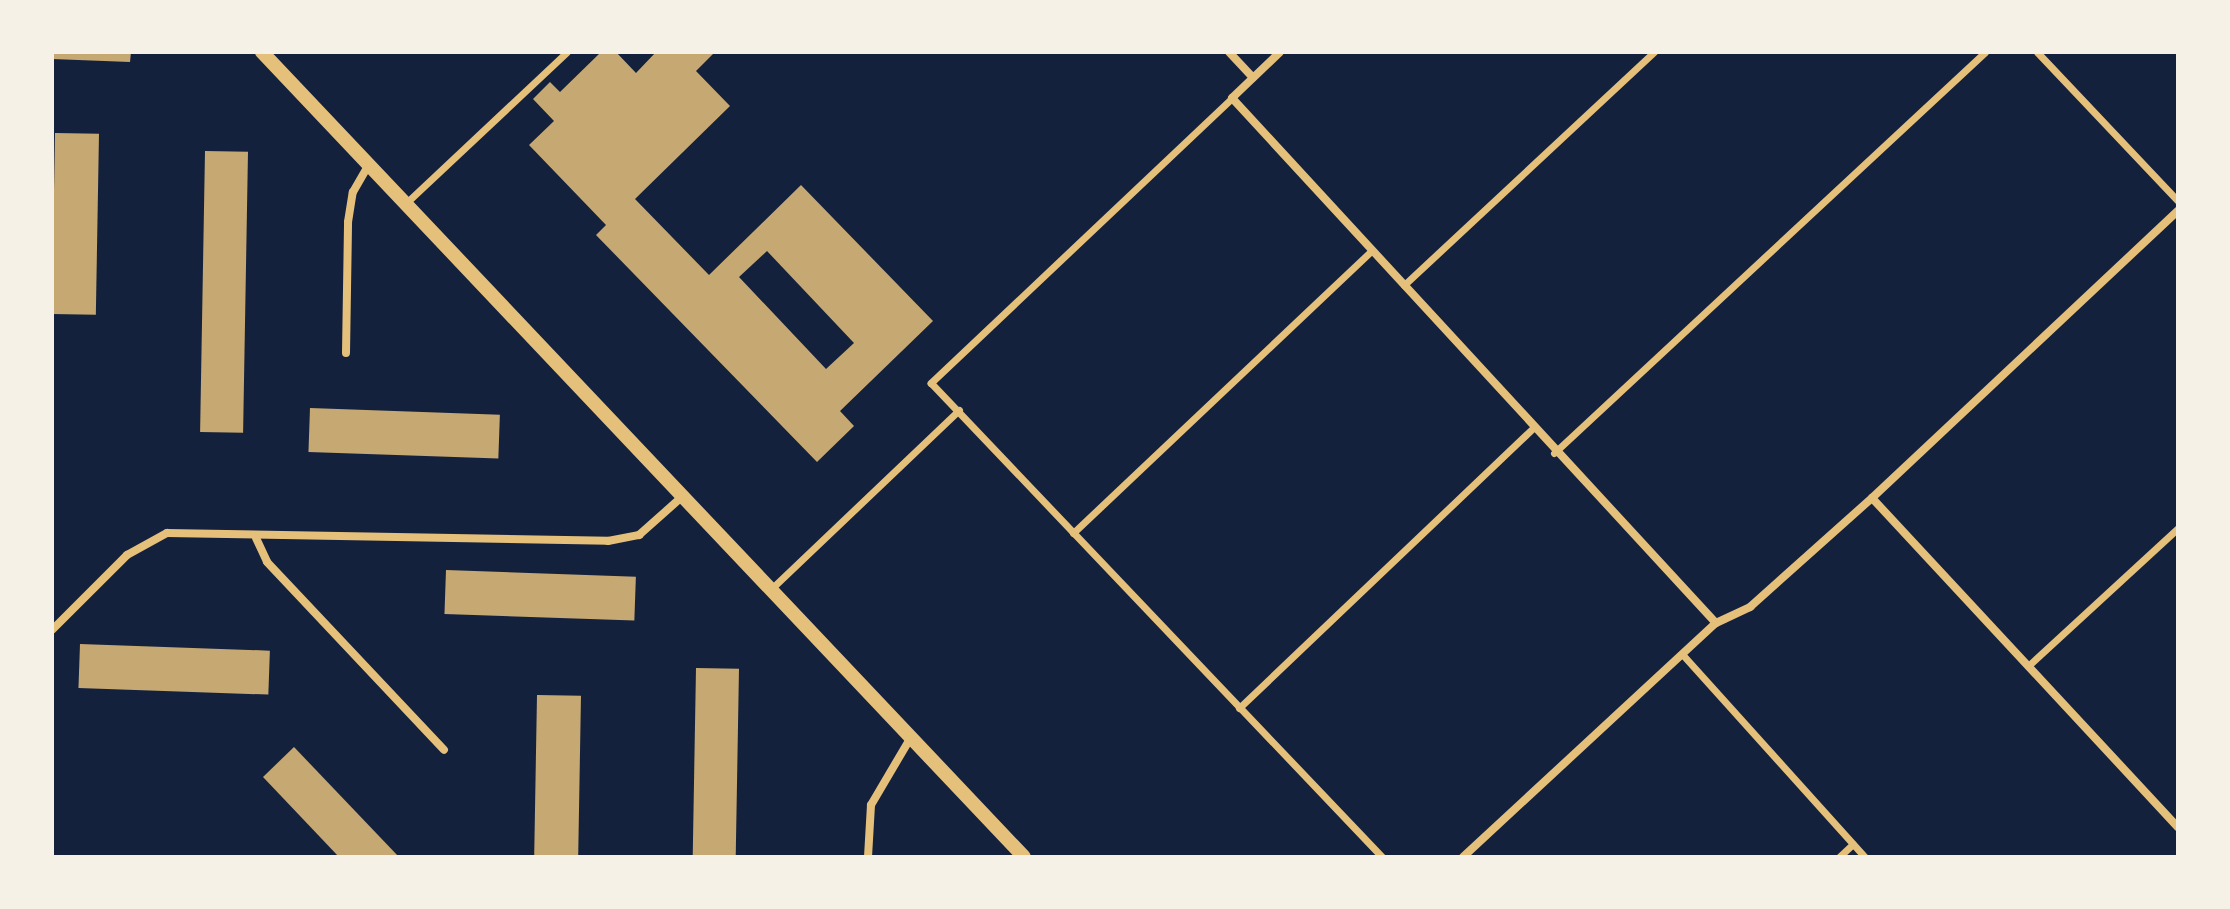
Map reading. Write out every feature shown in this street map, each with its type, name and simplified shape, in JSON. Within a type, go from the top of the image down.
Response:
[{"type":"street","points":[[262,52],[367,168],[1024,857]]},
{"type":"street","points":[[403,206],[567,52]]},
{"type":"street","points":[[1229,52],[1253,78]]},
{"type":"street","points":[[1280,52],[931,383],[1382,857]]},
{"type":"street","points":[[1404,285],[1654,52]]},
{"type":"street","points":[[1554,453],[1985,52]]},
{"type":"street","points":[[2037,52],[2178,201]]},
{"type":"street","points":[[1232,98],[1554,453],[1716,623]]},
{"type":"street","points":[[346,353],[348,222],[353,192],[367,168]]},
{"type":"street","points":[[1463,857],[1716,623],[1750,607],[1872,498],[2178,211]]},
{"type":"street","points":[[1073,533],[1371,251]]},
{"type":"street","points":[[770,590],[959,410]]},
{"type":"street","points":[[1239,708],[1532,429]]},
{"type":"street","points":[[52,630],[148,539],[167,533],[256,538],[608,541],[639,535],[683,496]]},
{"type":"street","points":[[1872,498],[2178,827]]},
{"type":"street","points":[[2028,666],[2178,528]]},
{"type":"street","points":[[256,538],[267,562],[444,750]]},
{"type":"street","points":[[1682,654],[1865,857]]},
{"type":"street","points":[[868,857],[871,805],[911,736]]},
{"type":"street","points":[[1839,857],[1853,844]]},
{"type":"building","points":[[52,52],[131,52],[130,62],[52,59]]},
{"type":"building","points":[[601,52],[616,52],[636,73],[656,52],[715,52],[696,71],[730,106],[635,199],[709,275],[801,185],[933,321],[840,411],[854,426],[817,462],[596,235],[606,225],[529,145],[554,121],[533,99],[550,82],[560,92]],"holes":[[[767,251],[854,343],[826,369],[739,277]]]},
{"type":"building","points":[[55,133],[99,134],[96,315],[52,314]]},
{"type":"building","points":[[205,151],[248,152],[243,433],[200,432]]},
{"type":"building","points":[[310,408],[500,415],[498,459],[308,452]]},
{"type":"building","points":[[446,570],[636,577],[634,621],[444,614]]},
{"type":"building","points":[[80,644],[270,651],[268,695],[78,688]]},
{"type":"building","points":[[696,668],[739,669],[736,857],[693,857]]},
{"type":"building","points":[[537,695],[581,696],[578,857],[534,857]]},
{"type":"building","points":[[294,747],[399,857],[339,857],[263,777]]}]
